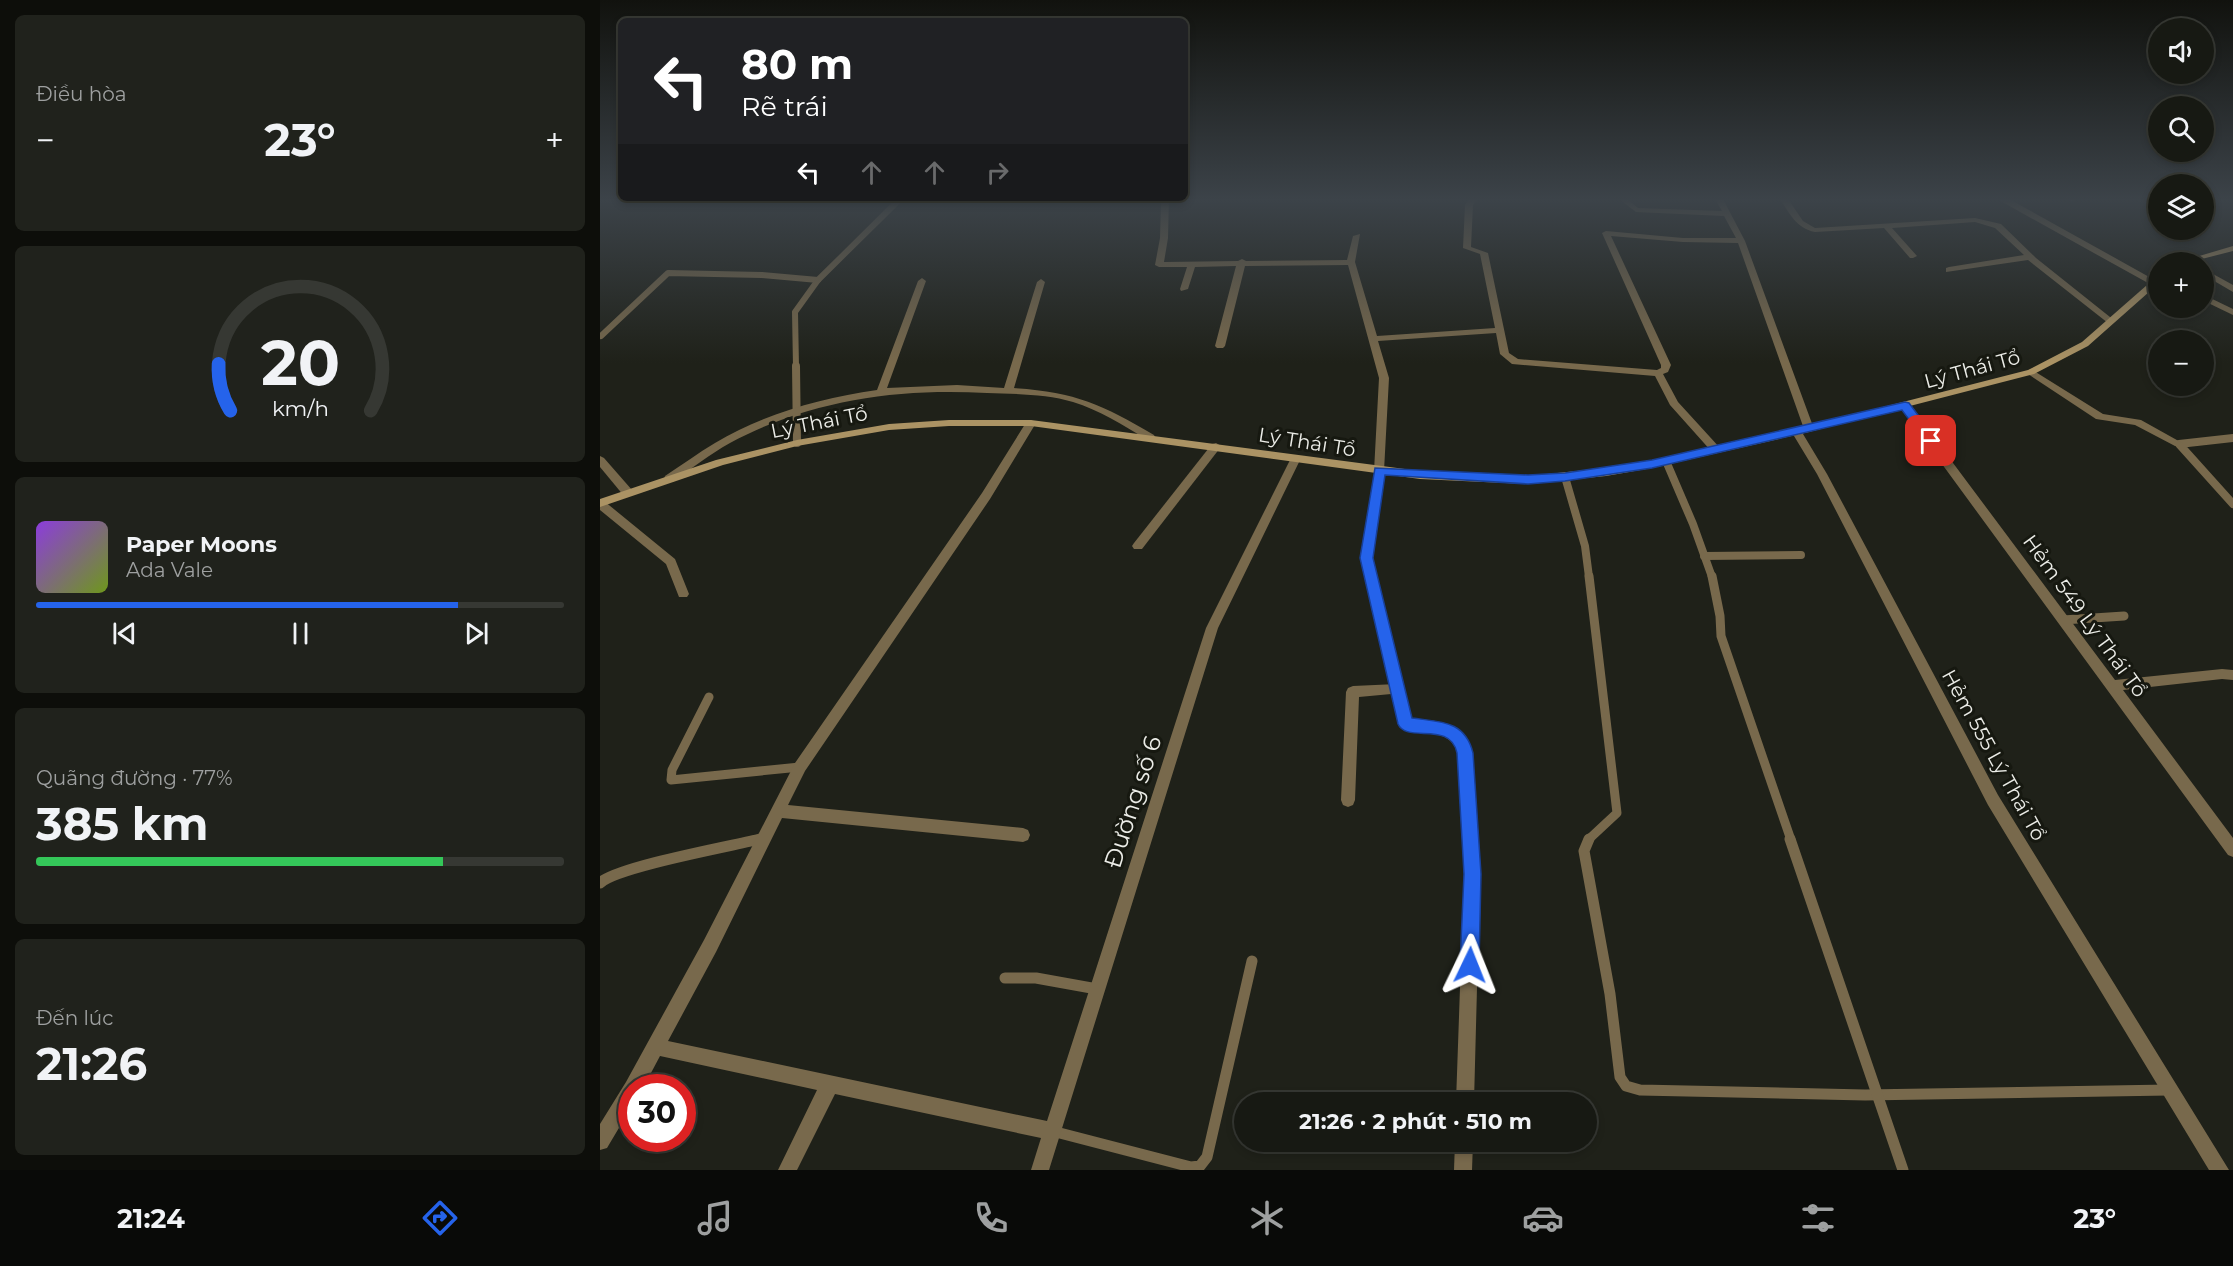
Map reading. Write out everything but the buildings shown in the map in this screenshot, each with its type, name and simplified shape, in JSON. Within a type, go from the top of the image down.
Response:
[{"type":"main road","name":"Lý Thái Tổ","points":[[600,504],[720,462],[797,443],[924,423],[1031,423],[1216,446],[1379,471],[1528,480],[1565,477],[1666,461],[1716,450],[2031,372],[2085,344],[2148,288]]},
{"type":"street","points":[[1160,254],[1158,262],[1165,265],[1242,261],[1351,262]]},
{"type":"street","points":[[1353,254],[1351,262],[1374,339],[1385,389],[1379,471]]},
{"type":"street","points":[[1481,254],[1485,255],[1504,354],[1510,361],[1568,364],[1591,370],[1658,373],[1665,370],[1666,365],[1615,254]]},
{"type":"street","name":"Hẻm 555 Lý Thái Tổ","points":[[1744,254],[1803,430],[1822,474],[1993,800],[2220,1170]]},
{"type":"street","points":[[2026,254],[2111,321]]},
{"type":"street","points":[[1949,270],[2029,257]]},
{"type":"street","points":[[1221,346],[1242,261]]},
{"type":"street","points":[[1184,289],[1192,264]]},
{"type":"street","points":[[2214,278],[2233,289]]},
{"type":"street","points":[[881,391],[922,281]]},
{"type":"street","points":[[1008,391],[1041,282]]},
{"type":"street","points":[[2214,303],[2233,312]]},
{"type":"street","points":[[1374,339],[1501,330]]},
{"type":"street","points":[[2031,372],[2100,417],[2137,422],[2179,444]]},
{"type":"street","points":[[1658,373],[1674,403],[1716,450]]},
{"type":"street","points":[[669,479],[735,436],[797,411],[853,396],[906,387],[1008,391],[1047,394],[1077,400],[1108,412],[1150,437]]},
{"type":"street","name":"Hẻm 549 Lý Thái Tổ","points":[[1905,405],[2233,850]]},
{"type":"street","points":[[640,1074],[800,767],[986,496],[1031,423]]},
{"type":"street","points":[[1138,546],[1216,446]]},
{"type":"street","name":"Đường số 6","points":[[1040,1170],[1212,628],[1296,458]]},
{"type":"street","points":[[600,460],[628,493]]},
{"type":"street","points":[[600,504],[671,562],[683,594]]},
{"type":"street","points":[[2112,686],[2222,674],[2233,675]]},
{"type":"street","points":[[1348,800],[1353,692],[1397,689]]},
{"type":"street","points":[[1405,724],[1453,733],[1462,741],[1465,753],[1473,874],[1466,1092]]},
{"type":"street","points":[[778,811],[1023,836]]},
{"type":"street","points":[[656,1047],[1052,1131]]},
{"type":"street","points":[[786,1170],[830,1084]]},
{"type":"street","points":[[600,1141],[618,1111]]},
{"type":"street","points":[[1463,1170],[1464,1152]]},
{"type":"lane","points":[[797,443],[795,312],[818,280],[845,254]]},
{"type":"lane","points":[[2105,254],[2148,277]]},
{"type":"lane","points":[[601,336],[668,273],[762,275],[818,280]]},
{"type":"lane","points":[[2179,444],[2233,438]]},
{"type":"lane","points":[[2179,444],[2233,504]]},
{"type":"lane","points":[[1666,461],[1704,556],[1722,615],[1721,636],[1903,1170]]},
{"type":"lane","points":[[1379,471],[1367,558],[1405,724]]},
{"type":"lane","points":[[1565,477],[1585,546],[1617,813],[1589,839],[1584,851],[1610,994],[1620,1077],[1626,1086],[1640,1090],[1876,1095],[2169,1090]]},
{"type":"lane","points":[[1704,556],[1801,555]]},
{"type":"lane","points":[[2063,620],[2124,616]]},
{"type":"lane","points":[[709,697],[672,770],[671,780],[800,767]]},
{"type":"lane","points":[[600,883],[604,879],[635,868],[765,837]]},
{"type":"lane","points":[[1052,1131],[1191,1167],[1200,1166],[1207,1157],[1252,960]]},
{"type":"lane","points":[[1005,978],[1036,978],[1097,989]]},
{"type":"route","points":[[1470,965],[1473,874],[1465,753],[1462,741],[1453,733],[1405,724],[1367,558],[1379,471],[1528,480],[1606,472],[1796,432],[1905,405],[1931,441]]}]
